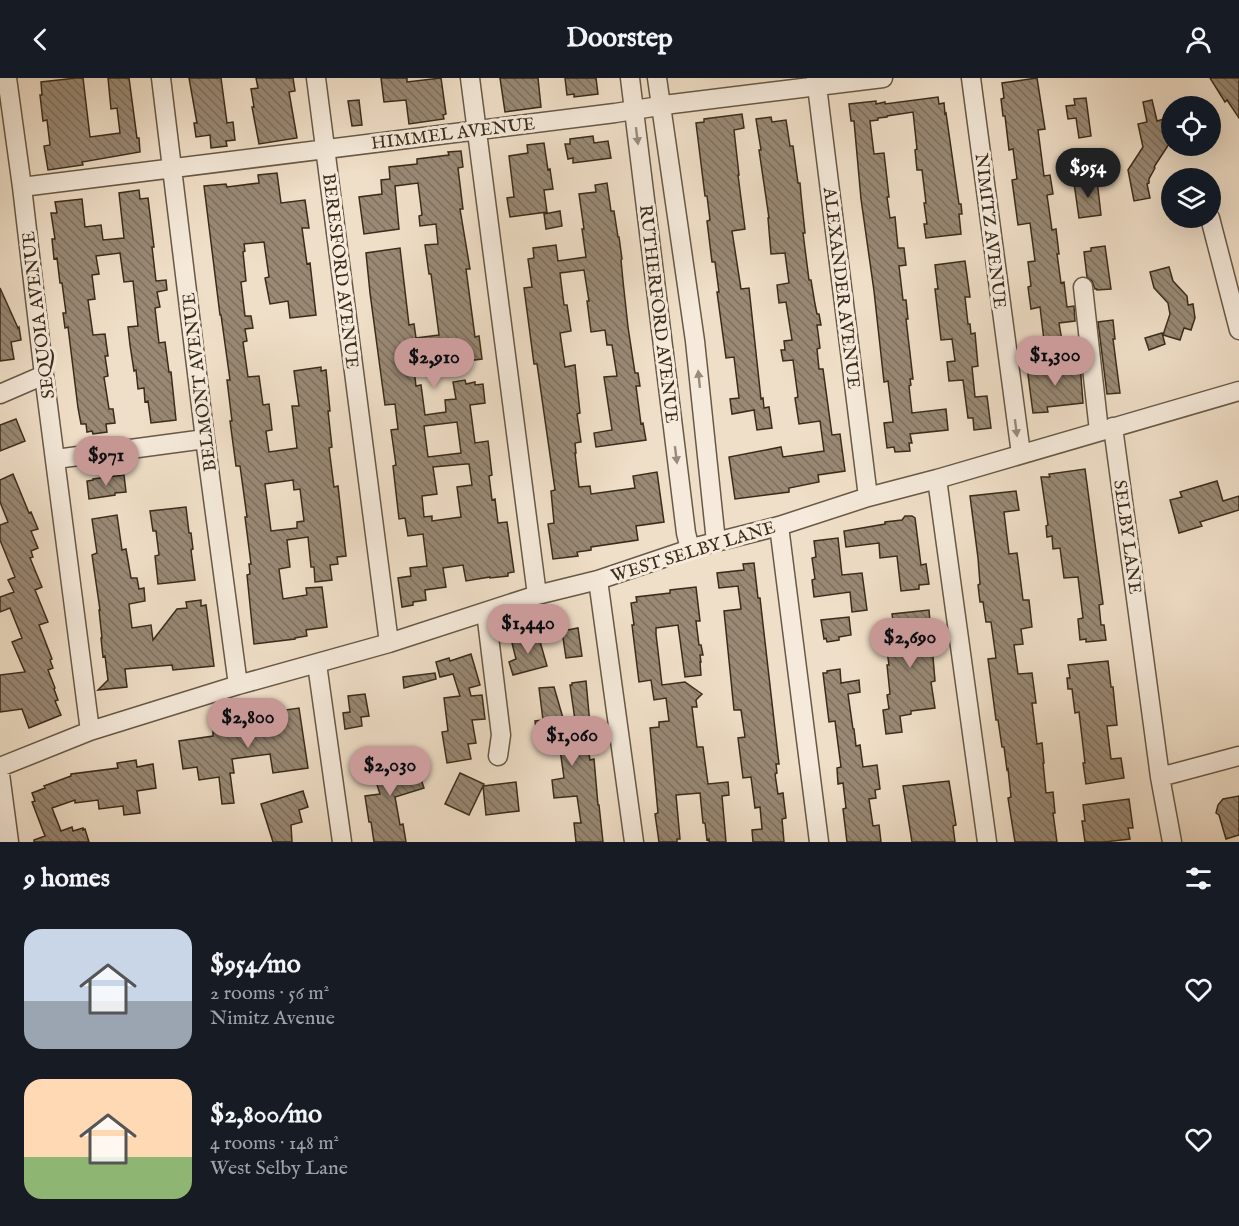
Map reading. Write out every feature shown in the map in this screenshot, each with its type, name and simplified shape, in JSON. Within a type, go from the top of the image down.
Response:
[{"type":"street","name":"BELMONT AVENUE","points":[[161,78],[238,686]]},
{"type":"street","name":"BERESFORD AVENUE","points":[[316,78],[389,643]]},
{"type":"street","points":[[470,78],[537,595]]},
{"type":"street","name":"RUTHERFORD AVENUE","points":[[630,78],[683,510],[690,549]]},
{"type":"street","name":"RUTHERFORD AVENUE","points":[[657,78],[695,341],[716,542]]},
{"type":"street","name":"HIMMEL AVENUE","points":[[22,187],[634,110],[816,82],[883,78]]},
{"type":"street","name":"NIMITZ AVENUE","points":[[971,78],[1021,454]]},
{"type":"street","name":"ALEXANDER AVENUE","points":[[816,82],[868,497]]},
{"type":"street","name":"SEQUOIA AVENUE","points":[[5,90],[8,152],[22,187],[90,731]]},
{"type":"street","points":[[1213,228],[1239,330]]},
{"type":"street","name":"SELBY LANE","points":[[1083,287],[1172,842]]},
{"type":"street","points":[[0,394],[44,375]]},
{"type":"street","points":[[1106,429],[1239,391]]},
{"type":"street","name":"WEST SELBY LANE","points":[[0,767],[90,731],[389,643],[537,595],[598,580],[690,549],[779,526],[868,497],[1106,429]]},
{"type":"street","points":[[56,459],[205,439]]},
{"type":"street","points":[[937,479],[987,842]]},
{"type":"street","points":[[779,526],[819,842]]},
{"type":"street","points":[[598,580],[634,842]]},
{"type":"street","points":[[486,612],[501,735],[498,756]]},
{"type":"street","points":[[317,664],[342,842]]},
{"type":"street","points":[[1160,777],[1239,756]]},
{"type":"street","points":[[0,774],[9,842]]},
{"type":"building","points":[[83,78],[90,137],[120,133],[117,108],[111,109],[108,78],[129,78],[140,152],[82,162],[83,165],[48,170],[44,146],[50,145],[47,120],[43,121],[41,82]]},
{"type":"building","points":[[189,78],[221,78],[227,123],[233,122],[235,140],[226,141],[227,146],[211,148],[210,135],[196,137],[194,123],[197,123]]},
{"type":"building","points":[[256,78],[293,78],[295,91],[289,92],[297,138],[259,144],[251,89],[258,88]]},
{"type":"building","points":[[381,78],[407,78],[407,82],[441,78],[446,114],[443,115],[444,119],[409,124],[406,100],[384,102]]},
{"type":"building","points":[[500,78],[538,78],[541,107],[505,112]]},
{"type":"building","points":[[565,78],[596,78],[598,94],[574,97],[574,94],[567,95]]},
{"type":"building","points":[[1037,78],[1045,129],[1038,130],[1044,176],[1050,175],[1053,194],[1047,195],[1052,230],[1056,229],[1061,283],[1064,282],[1067,307],[1074,306],[1075,321],[1059,323],[1063,347],[1045,349],[1040,307],[1031,309],[1028,287],[1031,286],[1028,262],[1035,261],[1030,223],[1018,225],[1012,180],[1017,179],[1013,149],[1009,150],[1001,99],[1004,98],[1002,83]]},
{"type":"building","points":[[1210,78],[1239,78],[1239,118],[1227,100],[1225,102]]},
{"type":"building","points":[[938,97],[939,104],[944,103],[946,113],[959,204],[961,204],[962,214],[959,214],[961,234],[926,238],[924,203],[926,203],[922,170],[917,170],[913,112],[870,121],[874,154],[884,153],[890,218],[895,217],[898,248],[904,248],[906,265],[899,266],[908,319],[906,319],[913,379],[910,379],[911,385],[909,386],[912,413],[946,409],[948,430],[910,434],[912,443],[909,443],[910,451],[895,452],[894,447],[887,448],[884,423],[893,422],[888,381],[884,382],[861,199],[854,121],[851,121],[849,104],[876,101],[876,104],[885,102],[885,104]]},
{"type":"building","points":[[1086,98],[1091,136],[1079,138],[1076,118],[1068,119],[1066,106],[1075,105],[1074,99]]},
{"type":"building","points":[[359,100],[362,125],[352,126],[348,101]]},
{"type":"building","points":[[1152,100],[1157,121],[1161,120],[1161,156],[1147,184],[1150,198],[1134,201],[1128,170],[1143,147],[1138,124],[1147,122],[1143,102]]},
{"type":"building","points":[[742,114],[744,128],[734,130],[745,229],[732,231],[741,289],[749,288],[761,399],[763,398],[764,408],[769,407],[772,428],[757,430],[754,410],[732,414],[730,399],[739,398],[734,357],[726,358],[696,123],[704,122],[704,119]]},
{"type":"building","points":[[771,117],[772,122],[786,120],[790,146],[793,146],[798,183],[800,183],[809,280],[811,280],[821,325],[817,325],[820,348],[817,349],[819,369],[823,369],[832,435],[840,434],[845,471],[818,475],[819,482],[789,488],[789,492],[735,499],[729,457],[781,447],[783,457],[824,451],[820,421],[799,424],[793,360],[783,361],[781,350],[785,350],[784,341],[792,340],[786,302],[779,303],[777,285],[789,283],[785,253],[771,254],[769,218],[756,119]]},
{"type":"building","points":[[593,136],[594,143],[608,141],[611,158],[573,163],[573,158],[568,159],[565,144],[570,144],[570,139]]},
{"type":"building","points":[[544,143],[553,189],[544,190],[547,212],[510,217],[507,198],[514,197],[509,156],[528,153],[527,145]]},
{"type":"building","points":[[461,151],[463,167],[458,168],[463,209],[460,209],[470,269],[466,269],[475,337],[479,336],[482,359],[460,362],[458,348],[412,354],[416,386],[421,385],[425,415],[446,412],[445,400],[456,399],[453,382],[465,380],[466,384],[475,382],[475,385],[483,384],[485,403],[470,405],[475,443],[488,441],[492,500],[495,499],[498,523],[507,522],[514,572],[508,573],[508,576],[466,581],[463,565],[443,568],[446,587],[425,590],[426,600],[402,607],[398,578],[411,576],[410,568],[427,566],[423,534],[408,536],[405,518],[399,519],[393,466],[396,465],[391,430],[398,429],[395,404],[385,405],[366,253],[400,248],[409,325],[414,324],[416,338],[439,335],[425,245],[438,244],[436,224],[420,226],[419,216],[422,215],[418,183],[395,186],[399,229],[364,234],[359,197],[382,194],[381,180],[390,179],[389,167],[417,164],[417,159],[449,155],[448,152]],"holes":[[[457,422],[461,453],[428,457],[424,426]],[[469,464],[472,485],[457,487],[461,517],[432,521],[432,516],[424,517],[422,496],[437,494],[433,467]]]},
{"type":"building","points":[[277,173],[281,203],[305,200],[309,228],[302,228],[307,264],[310,263],[316,315],[290,318],[288,301],[270,304],[265,278],[269,277],[264,242],[244,244],[246,281],[241,282],[245,316],[251,316],[253,328],[245,329],[247,341],[243,342],[248,377],[259,376],[263,405],[269,404],[272,430],[266,431],[269,452],[297,448],[292,406],[299,406],[294,371],[321,367],[321,371],[326,370],[332,447],[329,448],[334,487],[338,486],[346,556],[337,557],[338,564],[330,565],[332,580],[315,582],[308,537],[287,540],[290,567],[279,569],[283,599],[307,595],[306,588],[322,587],[327,627],[306,630],[307,636],[295,639],[254,644],[247,575],[250,574],[249,564],[251,564],[245,517],[247,517],[240,466],[236,466],[230,421],[232,421],[227,380],[230,380],[204,186],[226,184],[227,187],[259,183],[258,175]],"holes":[[[293,480],[294,490],[300,489],[304,521],[297,522],[297,528],[271,531],[265,484]]]},
{"type":"building","points":[[1097,180],[1101,215],[1079,218],[1074,183]]},
{"type":"building","points":[[607,183],[611,211],[614,211],[619,237],[628,327],[635,373],[638,373],[640,386],[636,386],[641,424],[643,423],[646,440],[596,447],[594,433],[612,430],[604,377],[617,376],[612,345],[607,345],[605,330],[591,332],[584,270],[560,273],[564,305],[567,305],[571,331],[560,333],[565,367],[575,365],[580,413],[577,414],[581,442],[575,443],[579,487],[590,486],[591,494],[635,488],[633,476],[657,472],[664,522],[636,526],[638,540],[591,547],[591,550],[577,552],[578,556],[553,559],[548,524],[554,523],[551,491],[555,490],[524,288],[532,287],[528,259],[534,258],[533,248],[556,245],[558,261],[586,257],[579,194],[596,192],[595,185]]},
{"type":"building","points":[[139,190],[140,199],[148,198],[156,281],[166,280],[167,290],[157,292],[160,307],[155,308],[159,343],[165,342],[169,372],[171,372],[176,420],[151,423],[144,388],[138,389],[130,345],[128,327],[138,326],[133,281],[124,282],[120,253],[96,256],[99,274],[92,275],[95,299],[88,300],[93,335],[105,334],[108,376],[104,377],[109,409],[113,409],[115,423],[106,424],[107,432],[93,434],[92,431],[87,432],[86,424],[81,424],[68,327],[65,328],[63,313],[66,313],[62,283],[60,283],[57,258],[54,259],[52,239],[55,239],[51,213],[57,213],[55,202],[82,199],[85,227],[101,225],[103,240],[124,238],[119,193]]},
{"type":"building","points":[[560,211],[562,226],[546,229],[544,214]]},
{"type":"building","points":[[1105,246],[1111,289],[1097,290],[1087,277],[1084,252],[1091,251],[1091,248]]},
{"type":"building","points":[[965,261],[970,297],[965,297],[968,324],[970,324],[971,334],[975,333],[978,366],[972,367],[975,397],[987,396],[991,428],[974,430],[973,418],[968,418],[963,380],[949,381],[947,362],[955,361],[952,339],[941,340],[935,289],[938,289],[935,265]]},
{"type":"building","points":[[1169,267],[1173,281],[1187,296],[1188,305],[1193,304],[1195,318],[1191,330],[1184,328],[1180,340],[1163,335],[1170,314],[1168,303],[1154,288],[1150,272]]},
{"type":"building","points":[[0,288],[19,327],[21,340],[11,342],[14,359],[0,361]]},
{"type":"building","points":[[1113,320],[1115,339],[1113,339],[1120,393],[1107,394],[1098,322]]},
{"type":"building","points":[[1162,333],[1165,344],[1149,350],[1145,338]]},
{"type":"building","points":[[1076,362],[1080,364],[1083,403],[1047,407],[1048,412],[1033,413],[1027,367],[1042,365],[1043,374],[1066,371],[1065,364]]},
{"type":"building","points":[[16,419],[25,441],[0,451],[0,425]]},
{"type":"building","points":[[1085,469],[1103,604],[1099,605],[1101,625],[1104,625],[1106,640],[1086,642],[1086,639],[1080,640],[1078,619],[1083,618],[1078,577],[1064,578],[1060,548],[1053,549],[1052,536],[1047,537],[1046,526],[1048,525],[1041,477]]},
{"type":"building","points":[[13,474],[38,529],[31,531],[38,548],[31,551],[33,557],[30,558],[42,587],[35,590],[48,622],[39,625],[52,659],[50,660],[53,668],[48,670],[58,700],[55,701],[61,715],[29,728],[22,709],[0,712],[0,675],[25,672],[12,642],[22,638],[10,608],[0,612],[0,597],[14,592],[8,580],[15,577],[0,540],[0,525],[8,522],[0,502],[0,480]]},
{"type":"building","points":[[124,475],[126,492],[89,499],[87,481]]},
{"type":"building","points":[[1217,481],[1223,501],[1239,496],[1239,510],[1200,522],[1202,526],[1179,533],[1170,500],[1182,497],[1180,492]]},
{"type":"building","points":[[1016,491],[1019,510],[1004,512],[1009,554],[1017,553],[1023,600],[1029,600],[1032,627],[1021,629],[1023,644],[1014,645],[1018,674],[1032,673],[1036,703],[1032,703],[1037,744],[1042,743],[1046,793],[1053,792],[1057,842],[1015,842],[1008,798],[1011,797],[1008,769],[998,720],[996,720],[988,659],[996,658],[991,622],[986,622],[978,585],[980,584],[978,558],[970,496]]},
{"type":"building","points":[[186,507],[193,549],[191,550],[195,580],[158,584],[155,556],[159,555],[156,531],[153,531],[150,511]]},
{"type":"building","points":[[117,515],[122,550],[126,549],[131,578],[137,578],[139,589],[144,588],[145,601],[129,604],[132,628],[151,625],[153,640],[177,609],[187,608],[186,602],[201,600],[201,606],[206,605],[214,666],[173,670],[172,665],[125,669],[127,687],[98,690],[108,680],[105,656],[103,657],[100,610],[92,555],[97,553],[92,519]]},
{"type":"building","points":[[905,516],[915,518],[921,565],[926,564],[929,584],[919,585],[919,589],[901,591],[897,556],[880,558],[879,543],[846,547],[844,531],[902,520]]},
{"type":"building","points":[[838,538],[842,575],[862,573],[867,610],[852,612],[850,592],[814,597],[812,580],[815,579],[812,558],[816,557],[814,541]]},
{"type":"building","points":[[754,563],[779,764],[776,764],[777,773],[775,774],[778,794],[783,793],[786,818],[782,819],[784,842],[753,842],[752,830],[762,829],[760,807],[755,808],[751,777],[743,778],[738,738],[745,737],[741,710],[734,710],[724,611],[741,609],[738,586],[719,588],[717,573],[744,570],[743,564]]},
{"type":"building","points":[[696,587],[700,621],[696,621],[699,645],[701,645],[703,655],[700,655],[701,675],[685,677],[678,625],[656,628],[662,685],[685,682],[702,694],[696,700],[697,707],[692,707],[697,747],[703,747],[708,784],[728,782],[729,795],[722,796],[726,842],[707,840],[700,793],[676,795],[680,839],[677,839],[677,842],[659,842],[650,728],[659,727],[659,722],[669,721],[666,698],[654,700],[651,680],[639,682],[631,603],[637,602],[636,597]]},
{"type":"building","points":[[929,610],[935,681],[931,682],[935,708],[911,711],[911,714],[900,716],[902,732],[886,734],[883,710],[889,709],[887,695],[890,694],[887,651],[900,649],[897,627],[894,627],[892,614]]},
{"type":"building","points":[[849,617],[851,635],[827,642],[826,638],[824,639],[821,620]]},
{"type":"building","points":[[578,628],[582,656],[566,658],[562,631]]},
{"type":"building","points":[[537,631],[547,666],[513,675],[509,662],[516,659],[512,643],[525,640],[524,635]]},
{"type":"building","points":[[471,654],[480,685],[469,688],[471,696],[482,695],[485,719],[472,720],[476,743],[468,744],[471,759],[447,763],[442,732],[448,731],[444,698],[460,696],[453,674],[440,677],[436,662],[449,658],[450,661]]},
{"type":"building","points":[[1108,661],[1117,725],[1107,726],[1111,759],[1121,758],[1124,778],[1086,784],[1079,712],[1075,713],[1072,689],[1068,689],[1067,678],[1070,678],[1068,665]]},
{"type":"building","points":[[840,669],[841,683],[859,680],[860,692],[848,694],[856,746],[860,745],[863,767],[877,765],[880,789],[875,790],[876,798],[869,799],[873,826],[879,825],[881,842],[847,842],[843,783],[838,784],[837,768],[841,767],[835,721],[829,722],[823,673]]},
{"type":"building","points":[[435,673],[436,679],[404,688],[403,677]]},
{"type":"building","points":[[586,681],[590,725],[576,727],[570,685]]},
{"type":"building","points":[[554,687],[567,732],[585,728],[590,760],[594,759],[603,842],[576,842],[574,823],[581,823],[577,796],[554,798],[552,780],[564,778],[559,742],[538,745],[535,721],[543,720],[539,688]]},
{"type":"building","points":[[365,694],[369,716],[361,717],[362,726],[345,729],[343,713],[350,712],[348,696]]},
{"type":"building","points":[[299,708],[308,768],[273,773],[270,754],[232,759],[234,773],[230,773],[234,803],[222,804],[219,777],[199,780],[197,767],[183,769],[179,741],[213,736],[213,731],[225,729],[226,734],[248,730],[246,720]]},
{"type":"building","points":[[401,747],[411,777],[419,774],[424,788],[395,797],[406,842],[374,842],[365,796],[380,794],[372,769],[386,765],[385,761],[388,759],[385,752]]},
{"type":"building","points":[[136,760],[137,767],[153,764],[156,788],[137,791],[140,813],[124,815],[123,806],[99,809],[98,800],[75,803],[75,800],[52,808],[61,831],[72,827],[73,831],[83,828],[89,842],[34,842],[45,836],[32,802],[35,801],[32,793],[71,774],[118,768],[117,763]]},
{"type":"building","points":[[460,773],[484,784],[469,815],[445,804]]},
{"type":"building","points":[[949,781],[956,825],[953,826],[955,842],[912,842],[903,786]]},
{"type":"building","points":[[516,782],[519,811],[486,815],[483,786]]},
{"type":"building","points":[[303,791],[308,807],[299,810],[302,822],[291,825],[292,842],[273,842],[261,804]]},
{"type":"building","points":[[1239,796],[1239,835],[1226,839],[1219,815],[1216,813],[1218,805],[1223,799]]},
{"type":"building","points":[[1129,799],[1133,828],[1128,828],[1130,839],[1085,842],[1082,821],[1085,821],[1083,805]]}]
